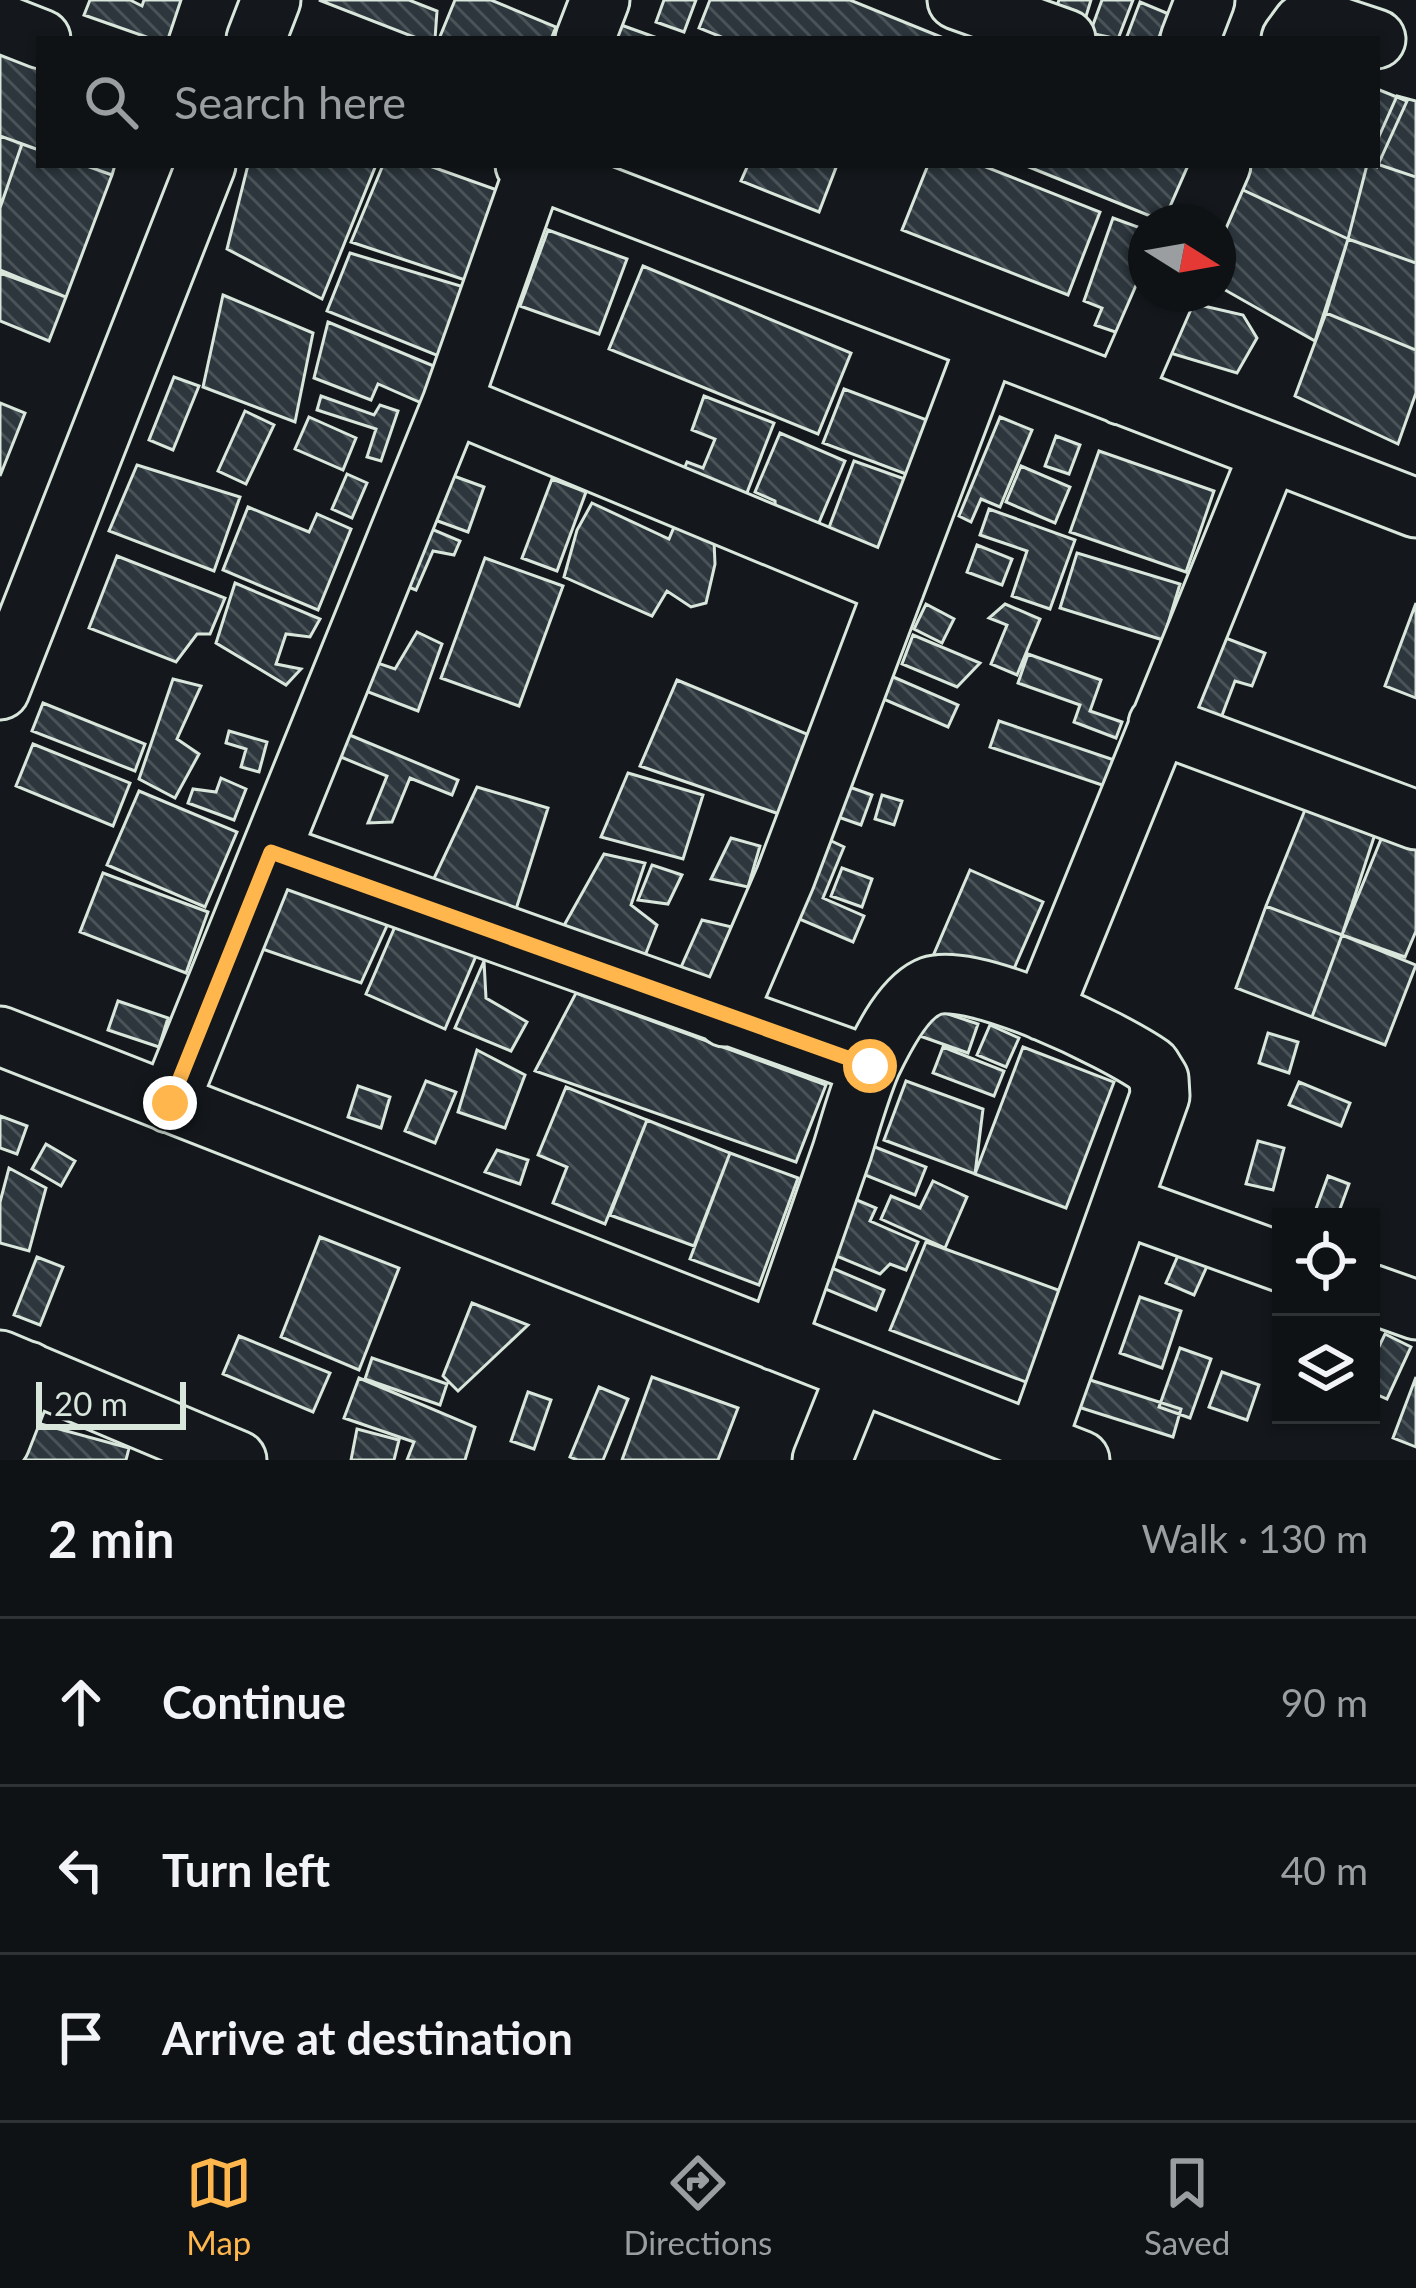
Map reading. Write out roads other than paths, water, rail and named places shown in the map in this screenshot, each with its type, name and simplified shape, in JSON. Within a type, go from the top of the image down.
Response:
[{"type":"street","points":[[257,36],[271,0]]},
{"type":"street","points":[[586,36],[601,0]]},
{"type":"street","points":[[957,0],[1058,36]]},
{"type":"street","points":[[1191,36],[1205,0]]},
{"type":"street","points":[[1293,36],[1302,24],[1325,22],[1368,36]]},
{"type":"street","points":[[0,23],[36,37]]},
{"type":"street","points":[[1380,40],[1416,53]]},
{"type":"street","points":[[2,680],[205,168]]},
{"type":"street","points":[[170,1103],[452,403],[531,168]]},
{"type":"street","points":[[537,168],[1270,452],[1411,492]]},
{"type":"street","points":[[1204,204],[1219,168]]},
{"type":"street","points":[[1121,395],[1157,312]]},
{"type":"street","points":[[725,1017],[784,878],[987,343]]},
{"type":"street","points":[[452,403],[895,587]]},
{"type":"street","points":[[1043,1011],[1270,452]]},
{"type":"street","points":[[1158,724],[1416,820]]},
{"type":"street","points":[[271,852],[870,1066]]},
{"type":"street","points":[[0,1036],[776,1341],[1058,1451],[1123,1205],[1160,1096],[1159,1079],[1151,1066],[1043,1011],[982,989],[953,983],[930,986],[894,1023],[870,1066],[776,1341]]},
{"type":"street","points":[[1123,1205],[1272,1259]]},
{"type":"street","points":[[1380,1297],[1416,1310]]},
{"type":"street","points":[[0,1442],[14,1366],[237,1460]]},
{"type":"street","points":[[822,1460],[857,1372]]}]
